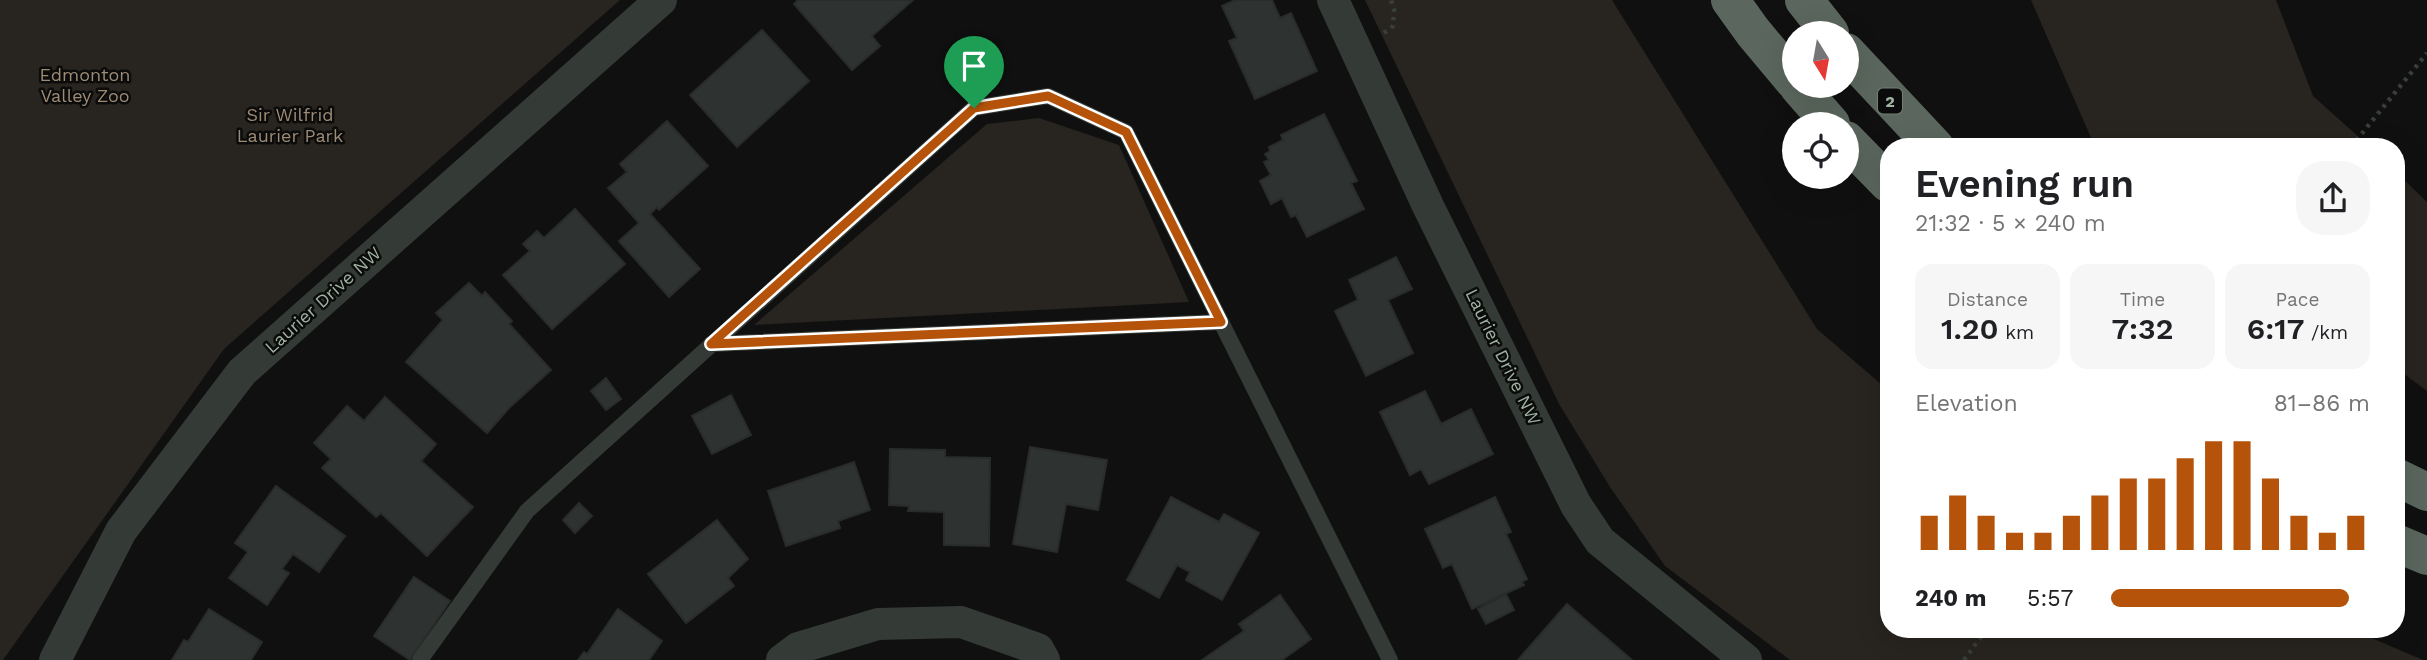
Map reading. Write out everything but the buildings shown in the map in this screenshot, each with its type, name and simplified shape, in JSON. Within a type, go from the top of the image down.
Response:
[{"type":"highway","points":[[1730,0],[1782,67]]},
{"type":"highway","points":[[1804,0],[1821,21]]},
{"type":"highway","name":"2","points":[[1859,66],[1927,138]]},
{"type":"highway","points":[[1808,98],[1820,112]]},
{"type":"highway","points":[[1859,153],[1880,175]]},
{"type":"highway","points":[[2405,481],[2427,492]]},
{"type":"highway","points":[[2405,546],[2427,556]]},
{"type":"street","name":"Laurier Drive NW","points":[[55,660],[121,531],[242,372],[661,0]]},
{"type":"street","name":"Laurier Drive NW","points":[[1333,0],[1428,206],[1576,505],[1600,541],[1746,660]]},
{"type":"street","points":[[782,660],[798,648],[878,624],[961,622],[1038,649],[1044,660]]},
{"type":"lane","points":[[419,660],[527,510],[974,108],[1048,96],[1126,132],[1390,660]]},
{"type":"lane","points":[[711,344],[1221,322]]},
{"type":"path","points":[[2358,138],[2427,53]]},
{"type":"path","points":[[1964,660],[1980,638]]},
{"type":"green space","points":[[0,0],[620,0],[224,349],[3,660],[0,660]]},
{"type":"green space","points":[[1365,0],[1612,0],[1817,329],[1880,383],[1880,638],[2372,638],[2423,660],[1790,660],[1665,566],[1610,487],[1559,404]]},
{"type":"green space","points":[[2031,0],[2276,0],[2313,96],[2360,138],[2091,138]]},
{"type":"green space","points":[[1039,118],[1119,145],[1189,302],[754,325],[987,124]]},
{"type":"green space","points":[[2405,181],[2427,202],[2427,391],[2405,375]]},
{"type":"route","points":[[1048,96],[1126,132],[1221,322],[711,344],[908,167],[974,108],[1048,96]]},
{"type":"park label","name":"Edmonton Valley Zoo","points":[[85,85]]},
{"type":"park label","name":"Sir Wilfrid Laurier Park","points":[[290,125]]}]
